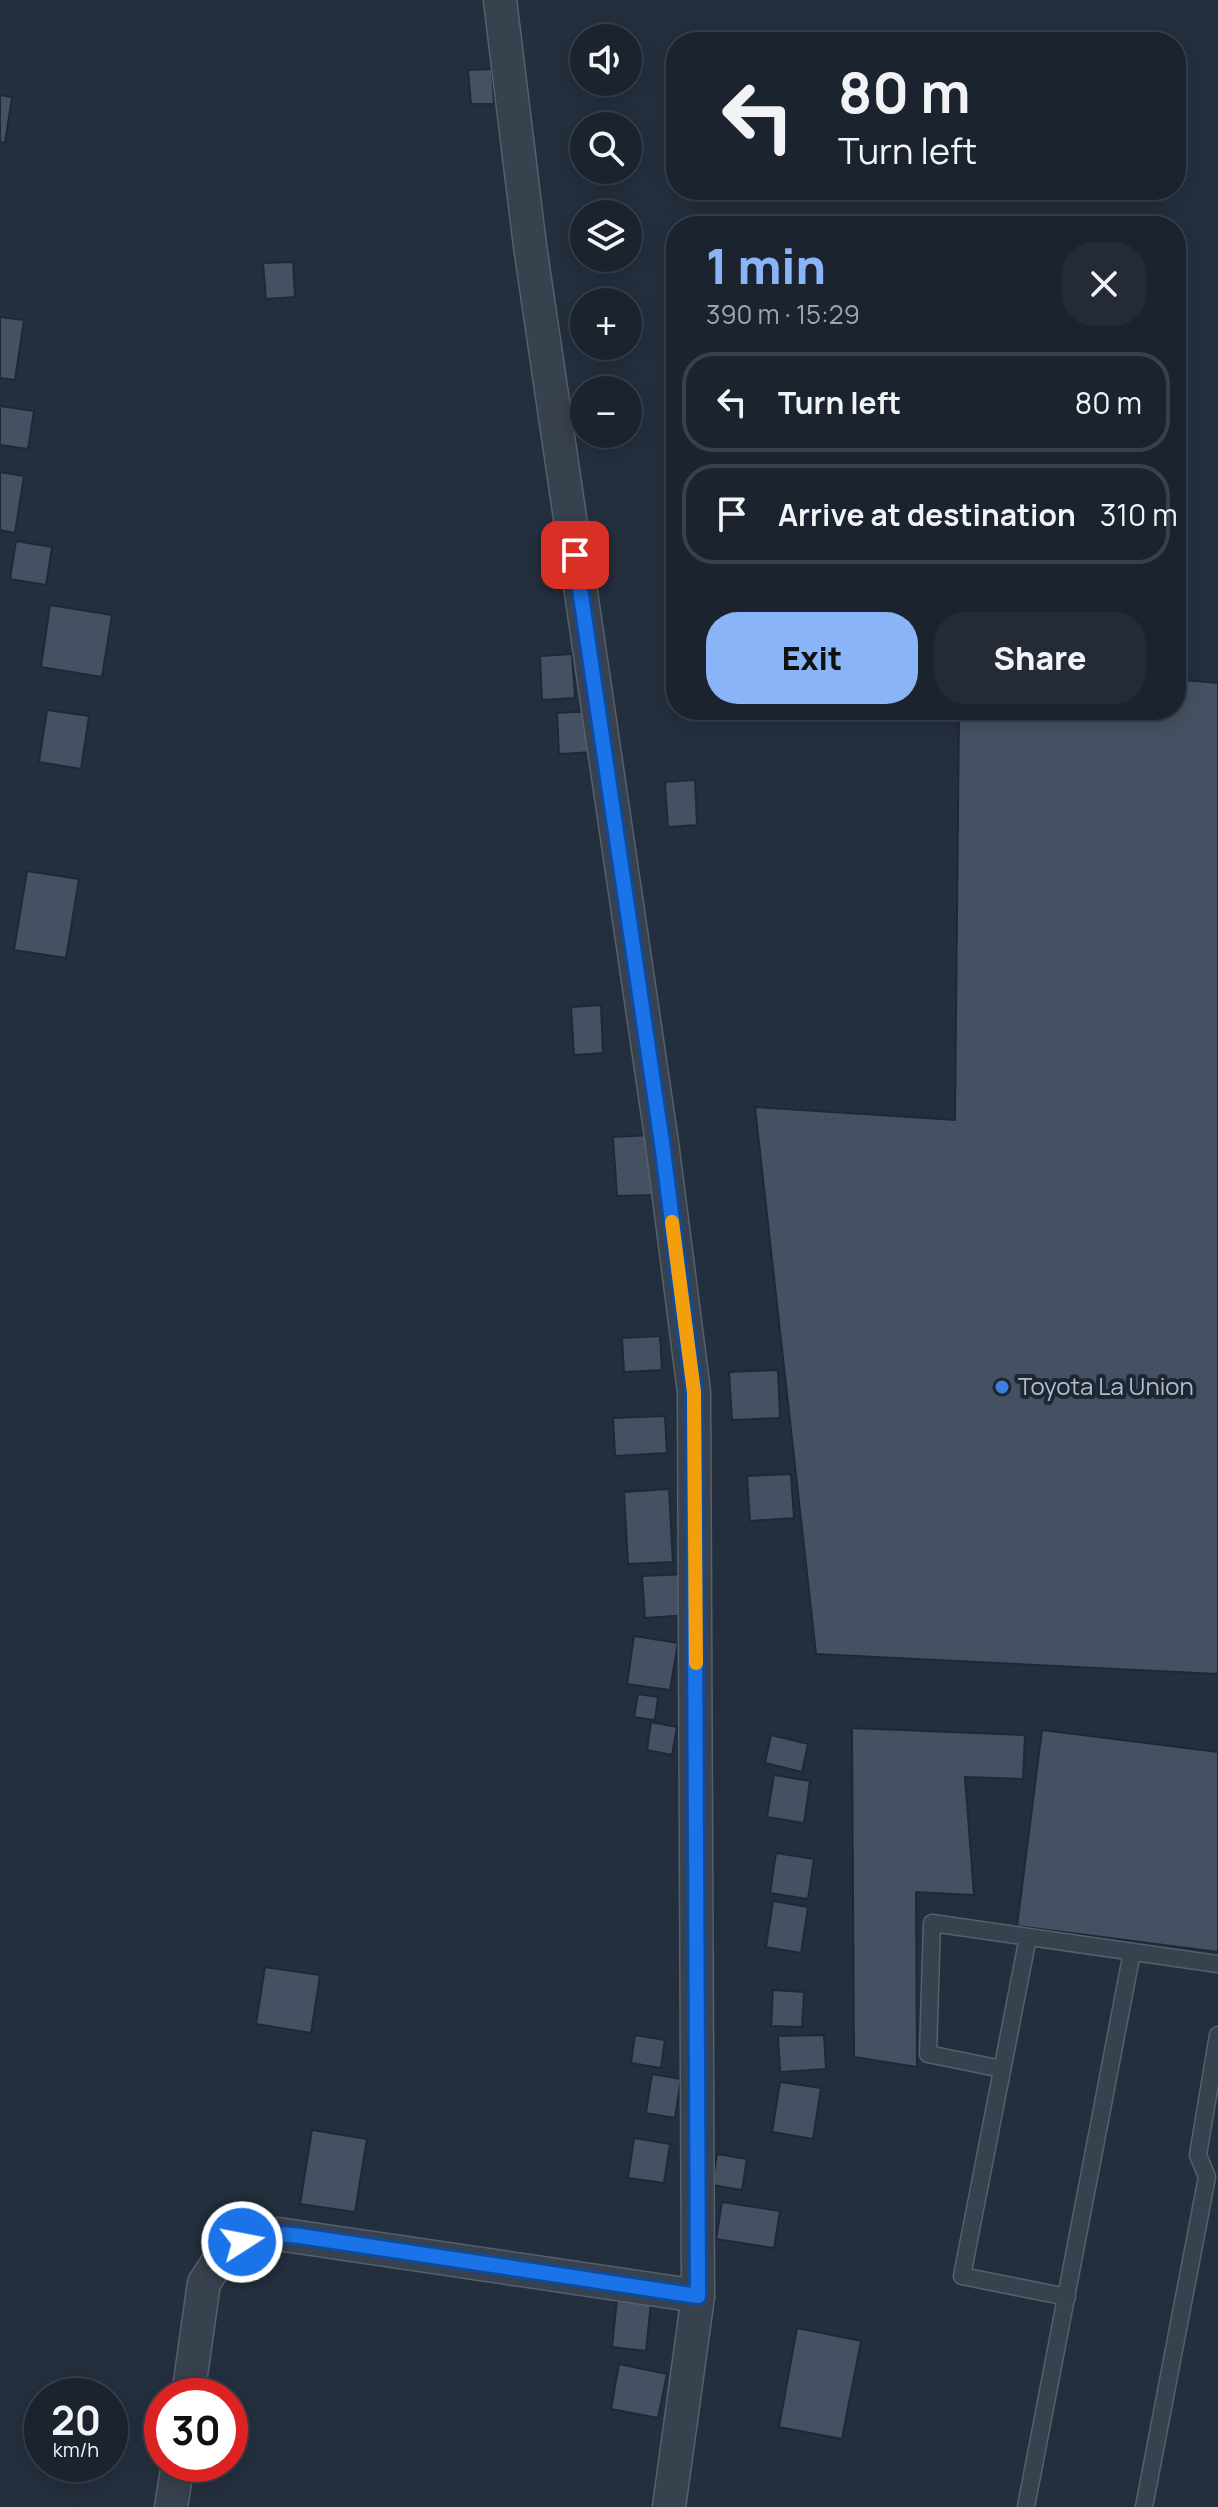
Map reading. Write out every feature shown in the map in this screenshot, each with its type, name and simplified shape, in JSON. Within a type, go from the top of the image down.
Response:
[{"type":"street","points":[[500,0],[530,246],[662,1143],[694,1392],[698,2296],[669,2507]]},
{"type":"street","points":[[191,2378],[204,2283],[219,2260],[242,2242],[278,2234],[698,2296]]},
{"type":"street","points":[[171,2507],[175,2482]]},
{"type":"lane","points":[[1002,2069],[928,2054],[932,1923],[1218,1964]]},
{"type":"lane","points":[[1028,1937],[962,2276],[1067,2297]]},
{"type":"lane","points":[[1026,2507],[1132,1952]]},
{"type":"lane","points":[[1147,2506],[1207,2177],[1198,2155],[1218,2035]]},
{"type":"building","points":[[492,69],[494,104],[471,104],[468,70]]},
{"type":"building","points":[[0,95],[12,97],[5,143],[0,142]]},
{"type":"building","points":[[293,262],[295,297],[266,299],[263,263]]},
{"type":"building","points":[[0,317],[24,320],[15,380],[0,378]]},
{"type":"building","points":[[0,406],[34,411],[28,449],[0,445]]},
{"type":"building","points":[[0,472],[24,476],[15,533],[0,530]]},
{"type":"building","points":[[16,541],[52,547],[46,585],[10,579]]},
{"type":"building","points":[[50,605],[112,615],[102,677],[41,667]]},
{"type":"building","points":[[572,654],[575,698],[542,700],[540,656]]},
{"type":"building","name":"Toyota La Union","points":[[1186,680],[1218,683],[1218,1674],[816,1654],[755,1107],[955,1120],[959,720],[1186,720]]},
{"type":"building","points":[[47,710],[89,716],[81,769],[39,762]]},
{"type":"building","points":[[592,711],[594,752],[559,754],[557,713]]},
{"type":"building","points":[[695,780],[697,825],[668,827],[665,782]]},
{"type":"building","points":[[27,871],[79,879],[66,958],[14,950]]},
{"type":"building","points":[[601,1005],[603,1053],[574,1055],[571,1007]]},
{"type":"building","points":[[650,1135],[654,1195],[617,1196],[613,1137]]},
{"type":"building","points":[[660,1336],[662,1370],[624,1372],[622,1338]]},
{"type":"building","points":[[778,1370],[780,1418],[732,1420],[729,1372]]},
{"type":"building","points":[[665,1416],[667,1453],[615,1456],[613,1418]]},
{"type":"building","points":[[791,1474],[794,1518],[750,1521],[747,1476]]},
{"type":"building","points":[[669,1489],[673,1562],[628,1564],[624,1492]]},
{"type":"building","points":[[686,1574],[689,1615],[645,1618],[642,1576]]},
{"type":"building","points":[[634,1636],[678,1643],[670,1690],[627,1684]]},
{"type":"building","points":[[638,1694],[658,1697],[655,1720],[634,1717]]},
{"type":"building","points":[[651,1722],[677,1727],[672,1755],[647,1750]]},
{"type":"building","points":[[852,1728],[1025,1735],[1023,1779],[965,1777],[974,1895],[916,1892],[917,2067],[854,2057]]},
{"type":"building","points":[[1042,1730],[1218,1752],[1218,1952],[1017,1926]]},
{"type":"building","points":[[771,1735],[808,1744],[802,1772],[765,1763]]},
{"type":"building","points":[[774,1775],[810,1781],[804,1823],[767,1817]]},
{"type":"building","points":[[776,1853],[814,1859],[808,1899],[770,1893]]},
{"type":"building","points":[[773,1901],[808,1907],[801,1953],[766,1947]]},
{"type":"building","points":[[265,1967],[320,1975],[311,2033],[256,2024]]},
{"type":"building","points":[[773,1990],[804,1992],[802,2027],[771,2026]]},
{"type":"building","points":[[635,2035],[665,2040],[661,2068],[631,2063]]},
{"type":"building","points":[[824,2035],[826,2069],[780,2072],[778,2036]]},
{"type":"building","points":[[652,2074],[681,2079],[675,2118],[646,2113]]},
{"type":"building","points":[[780,2082],[821,2088],[813,2139],[772,2132]]},
{"type":"building","points":[[312,2130],[367,2139],[355,2212],[300,2204]]},
{"type":"building","points":[[634,2138],[670,2144],[664,2183],[628,2178]]},
{"type":"building","points":[[717,2154],[747,2159],[742,2190],[712,2185]]},
{"type":"building","points":[[722,2202],[780,2211],[774,2248],[716,2239]]},
{"type":"building","points":[[618,2290],[652,2293],[646,2351],[612,2347]]},
{"type":"building","points":[[797,2328],[861,2341],[842,2439],[779,2427]]},
{"type":"building","points":[[619,2364],[667,2374],[658,2418],[611,2409]]},
{"type":"slow traffic","points":[[672,1222],[694,1392],[696,1663]]},
{"type":"place","name":"Toyota La Union","points":[[1002,1387]]},
{"type":"route","points":[[242,2242],[278,2234],[300,2236],[698,2296],[694,1392],[662,1143],[575,555]]}]
